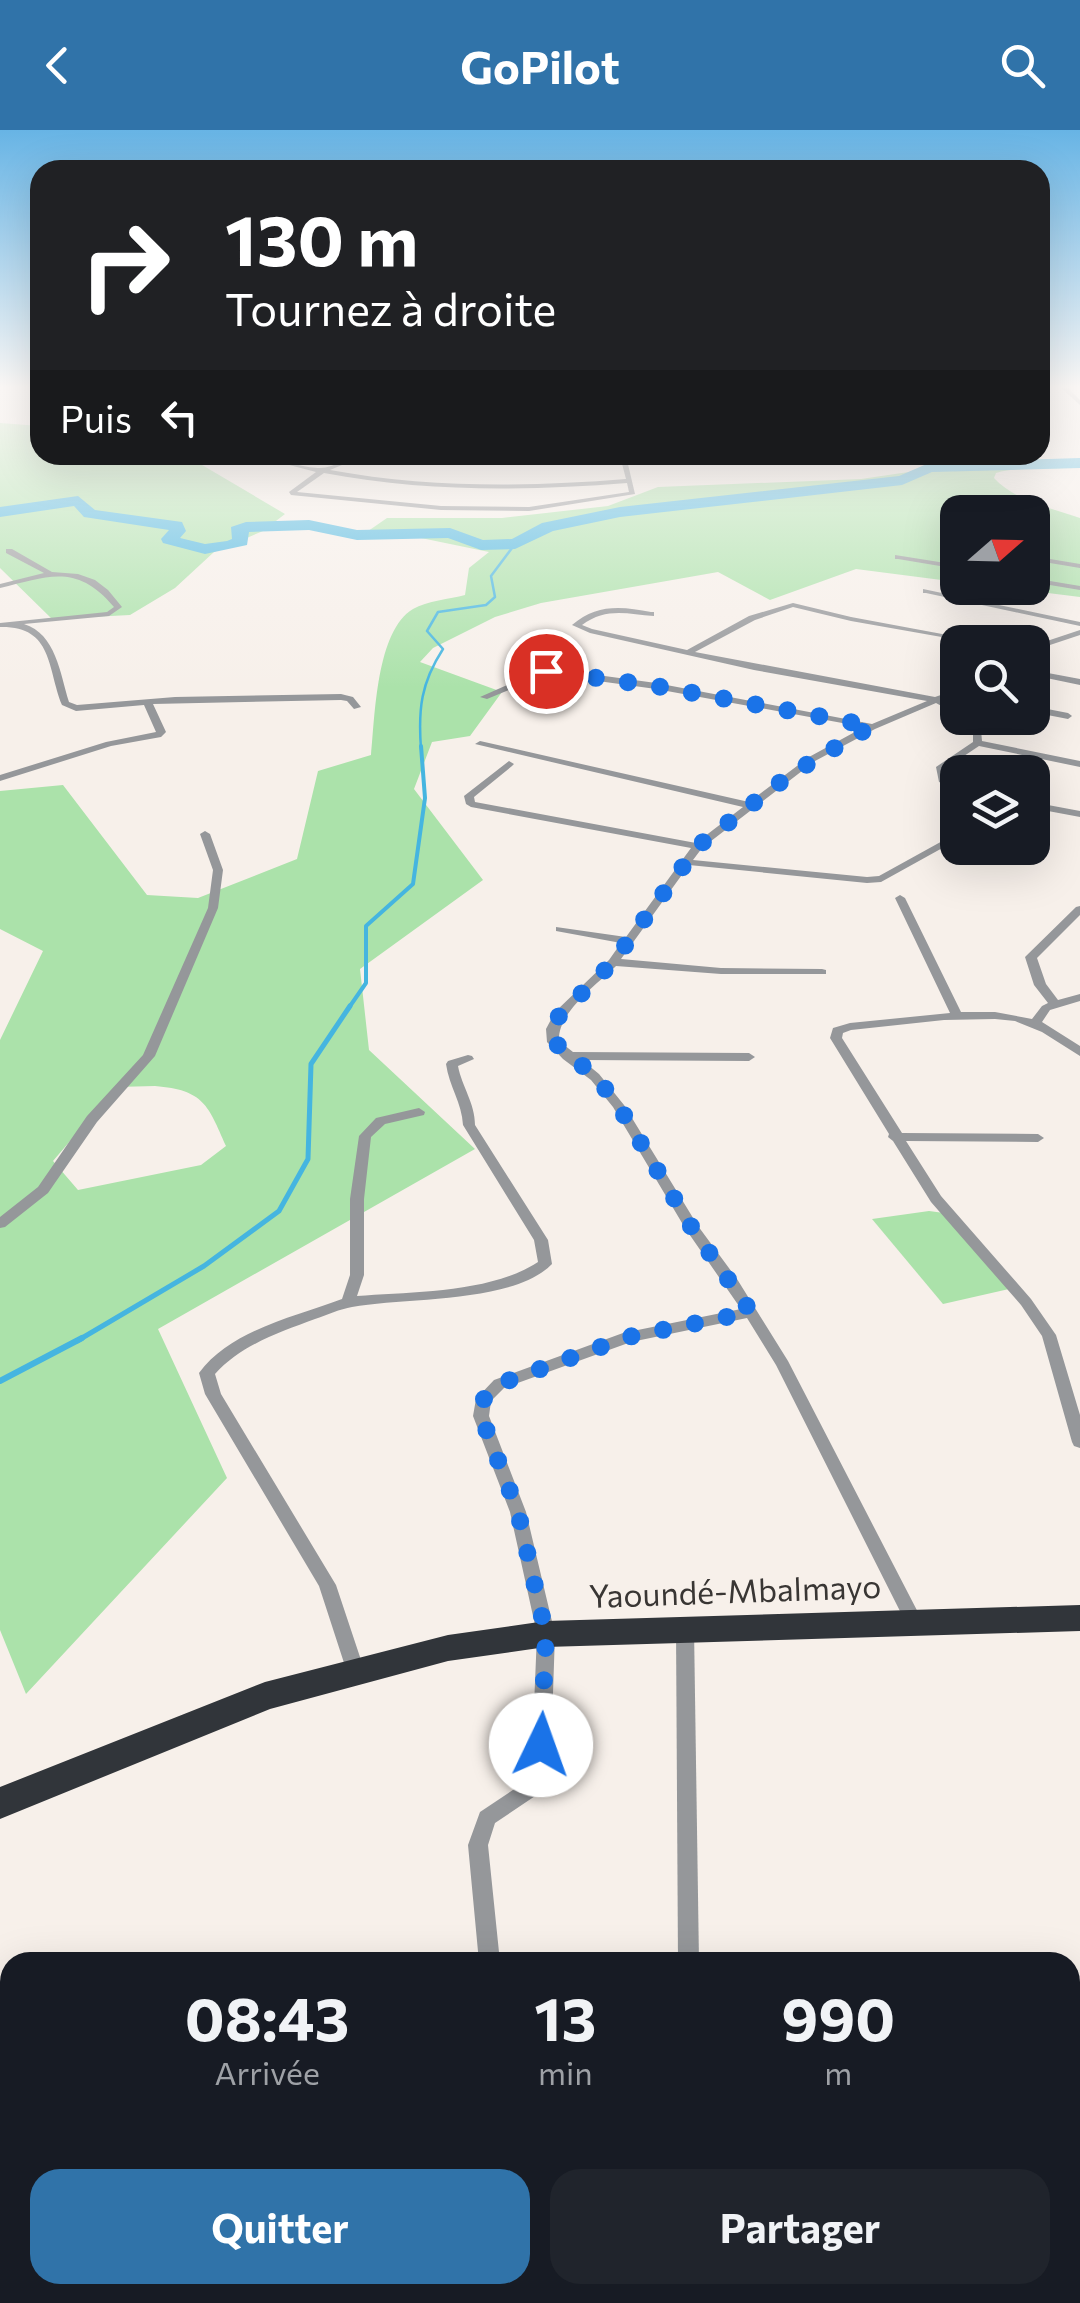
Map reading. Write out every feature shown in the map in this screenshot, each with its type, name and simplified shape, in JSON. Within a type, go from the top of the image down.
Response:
[{"type":"highway","name":"Yaoundé-Mbalmayo","points":[[0,1804],[265,1696],[355,1669],[448,1648],[546,1634],[1080,1618]]},
{"type":"street","points":[[302,485],[291,494],[529,510],[624,498],[633,494],[628,485]]},
{"type":"street","points":[[458,508],[470,485]]},
{"type":"street","points":[[9,551],[50,574]]},
{"type":"street","points":[[898,557],[940,564]]},
{"type":"street","points":[[1050,561],[1080,566]]},
{"type":"street","points":[[0,586],[50,574],[82,576],[118,607],[116,612],[0,625]]},
{"type":"street","points":[[1050,583],[1080,588]]},
{"type":"street","points":[[926,591],[1080,624]]},
{"type":"street","points":[[690,652],[752,618],[793,604],[851,620],[940,635]]},
{"type":"street","points":[[650,614],[617,607],[598,610],[576,624],[590,631],[940,702]]},
{"type":"street","points":[[16,622],[45,642],[65,703],[76,708],[194,699],[282,701],[341,697],[350,699],[357,708]]},
{"type":"street","points":[[1050,643],[1080,632]]},
{"type":"street","points":[[484,697],[546,671],[656,686],[872,726]]},
{"type":"street","points":[[1050,676],[1080,682]]},
{"type":"street","points":[[914,1622],[783,1365],[751,1312],[692,1228],[618,1105],[596,1077],[566,1056],[554,1042],[552,1029],[559,1016],[613,962],[698,846],[812,759],[872,726],[940,699]]},
{"type":"street","points":[[0,778],[109,744],[158,735],[161,732],[148,704]]},
{"type":"street","points":[[1050,712],[1068,716]]},
{"type":"street","points":[[959,755],[976,743],[977,735]]},
{"type":"street","points":[[976,743],[1080,764]]},
{"type":"street","points":[[480,744],[749,805]]},
{"type":"street","points":[[508,764],[469,796],[471,804],[698,846]]},
{"type":"street","points":[[1050,808],[1080,814]]},
{"type":"street","points":[[0,1224],[43,1190],[92,1120],[149,1056],[213,908],[218,870],[206,834]]},
{"type":"street","points":[[687,862],[867,880],[881,879],[940,847]]},
{"type":"street","points":[[900,898],[958,1018]]},
{"type":"street","points":[[1055,1004],[1040,985],[1031,957],[1080,910]]},
{"type":"street","points":[[560,929],[629,941]]},
{"type":"street","points":[[613,962],[822,972]]},
{"type":"street","points":[[1035,1023],[1041,1013],[1055,1004],[1080,997]]},
{"type":"street","points":[[1080,1052],[1035,1023],[1017,1017],[958,1018],[837,1031],[842,1054],[936,1199],[1026,1302],[1049,1335],[1080,1442]]},
{"type":"street","points":[[566,1056],[749,1057]]},
{"type":"street","points":[[355,1669],[327,1585],[213,1394],[206,1373],[217,1358],[348,1302],[494,1286],[538,1272],[545,1264],[541,1240],[469,1125],[470,1107],[452,1071],[452,1064],[468,1059]]},
{"type":"street","points":[[348,1302],[357,1275],[358,1199],[365,1136],[382,1121],[419,1112]]},
{"type":"street","points":[[894,1137],[1038,1138]]},
{"type":"street","points":[[488,1952],[478,1845],[488,1818],[540,1782],[546,1634],[518,1512],[481,1416],[484,1399],[499,1384],[628,1337],[751,1312]]},
{"type":"street","points":[[684,1628],[690,1952]]},
{"type":"green space","points":[[0,485],[237,485],[285,514],[263,531],[214,552],[175,588],[130,615],[52,619],[0,568]]},
{"type":"green space","points":[[698,485],[1002,485],[1018,495],[940,495],[940,580],[856,569],[770,600],[718,572],[541,603],[495,617],[433,648],[420,662],[502,692],[470,736],[432,742],[414,789],[483,880],[360,969],[369,1050],[475,1149],[158,1329],[227,1478],[26,1694],[0,1630],[0,1040],[43,951],[0,929],[0,791],[63,785],[147,895],[198,898],[297,859],[318,771],[371,755],[380,676],[391,636],[401,620],[419,606],[465,595],[469,568],[489,552],[421,538],[358,538],[387,518],[502,518],[608,506],[658,487]],"holes":[[[155,1086],[194,1096],[209,1110],[226,1146],[201,1165],[78,1190],[53,1161],[116,1087]]]},
{"type":"green space","points":[[1050,508],[1080,518],[1080,597],[1050,593]]},
{"type":"green space","points":[[929,1211],[944,1213],[1009,1289],[943,1304],[872,1219]]},
{"type":"waterway","points":[[0,512],[78,501],[90,514],[176,526],[178,531],[169,539],[205,549],[241,541],[237,531],[246,527],[309,525],[357,535],[450,533],[481,545],[515,544],[548,527],[620,512],[854,485]]},
{"type":"waterway","points":[[421,749],[423,697],[443,649],[427,631],[438,612],[486,605],[495,597],[491,576],[515,544]]},
{"type":"waterway","points":[[348,1009],[366,983],[366,926],[413,884],[425,798],[421,746]]},
{"type":"waterway","points":[[77,1341],[204,1266],[279,1211],[308,1159],[311,1064],[350,1006]]},
{"type":"waterway","points":[[0,1381],[82,1338]]},
{"type":"route","points":[[541,1745],[546,1634],[518,1512],[481,1416],[484,1399],[499,1384],[628,1337],[751,1312],[692,1228],[618,1105],[596,1077],[566,1056],[554,1042],[552,1029],[559,1016],[613,962],[698,846],[812,759],[872,726],[656,686],[546,671]]}]
